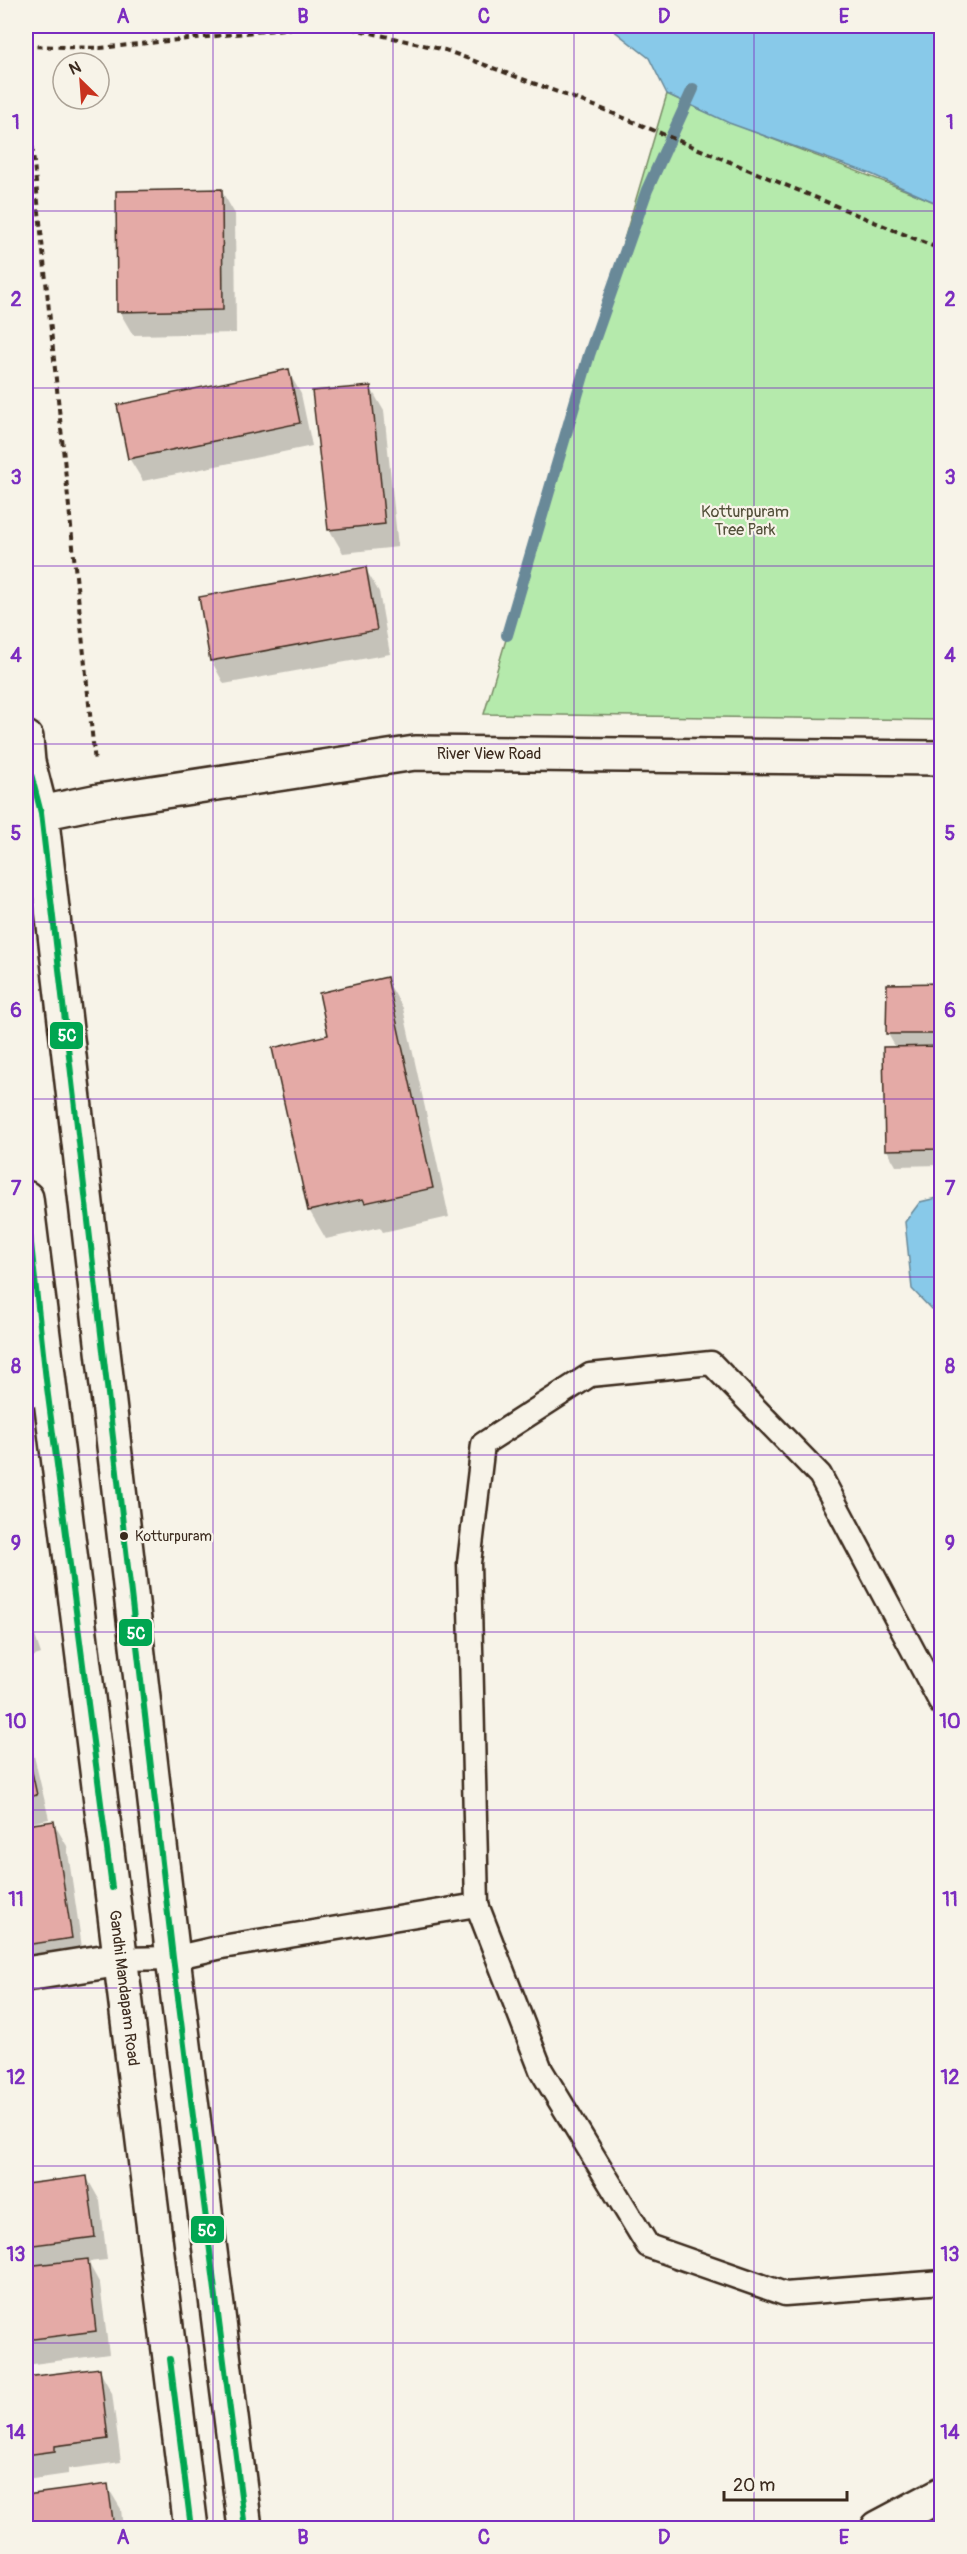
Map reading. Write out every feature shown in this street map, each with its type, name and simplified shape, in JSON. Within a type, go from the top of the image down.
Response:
[{"type":"main road","points":[[27,750],[41,813],[172,1958],[245,2529]]},
{"type":"main road","name":"River View Road","points":[[41,813],[99,801],[415,753],[942,758]]},
{"type":"main road","name":"Gandhi Mandapam Road","points":[[26,1198],[36,1386],[121,1959],[191,2529]]},
{"type":"main road","points":[[26,1974],[121,1959]]},
{"type":"main road","points":[[878,2529],[942,2494]]},
{"type":"lane","points":[[942,1705],[820,1475],[711,1363],[590,1375],[483,1444],[469,1563],[477,1905],[541,2070],[648,2246],[785,2295],[942,2282]]},
{"type":"lane","points":[[121,1959],[172,1958],[222,1947],[477,1905]]},
{"type":"path","points":[[26,46],[100,48],[313,26]]},
{"type":"path","points":[[341,26],[445,50],[600,108],[942,250]]},
{"type":"path","points":[[26,84],[99,801]]},
{"type":"green space","name":"Kotturpuram Tree Park","points":[[667,94],[735,124],[941,205],[941,720],[484,714]]},
{"type":"water","points":[[599,26],[941,26],[941,205],[871,174],[729,123],[667,94],[649,58],[613,30]]},
{"type":"water","points":[[941,1197],[941,1309],[931,1309],[912,1289],[905,1222],[920,1202]]},
{"type":"building","points":[[222,189],[223,310],[117,312],[116,191]]},
{"type":"building","points":[[289,369],[300,423],[128,459],[117,405]]},
{"type":"building","points":[[371,386],[385,524],[328,530],[312,391]]},
{"type":"building","points":[[366,567],[377,630],[210,661],[199,597]]},
{"type":"building","points":[[387,977],[433,1188],[365,1203],[363,1199],[308,1211],[272,1048],[328,1035],[319,993]]},
{"type":"building","points":[[942,983],[942,1034],[886,1034],[887,984]]},
{"type":"building","points":[[942,1046],[942,1149],[885,1150],[883,1047]]},
{"type":"building","points":[[26,1616],[33,1637],[26,1640]]},
{"type":"building","points":[[26,1744],[37,1795],[26,1798]]},
{"type":"building","points":[[54,1821],[72,1938],[26,1945],[26,1825]]},
{"type":"building","points":[[87,2176],[95,2237],[26,2246],[26,2184]]},
{"type":"building","points":[[88,2259],[96,2331],[26,2340],[26,2266]]},
{"type":"building","points":[[100,2368],[108,2439],[55,2446],[55,2451],[26,2455],[26,2377]]},
{"type":"building","points":[[108,2484],[114,2528],[26,2528],[26,2495]]},
{"type":"waterway","points":[[507,635],[589,355],[647,190],[693,89]]},
{"type":"transit line","name":"5C","points":[[26,738],[28,762],[41,813],[173,1958],[245,2528]]},
{"type":"transit line","name":"5C","points":[[26,1198],[46,1380],[112,1888]]},
{"type":"transit line","name":"5C","points":[[170,2359],[191,2528]]},
{"type":"place","name":"Kotturpuram","points":[[124,1536]]}]
